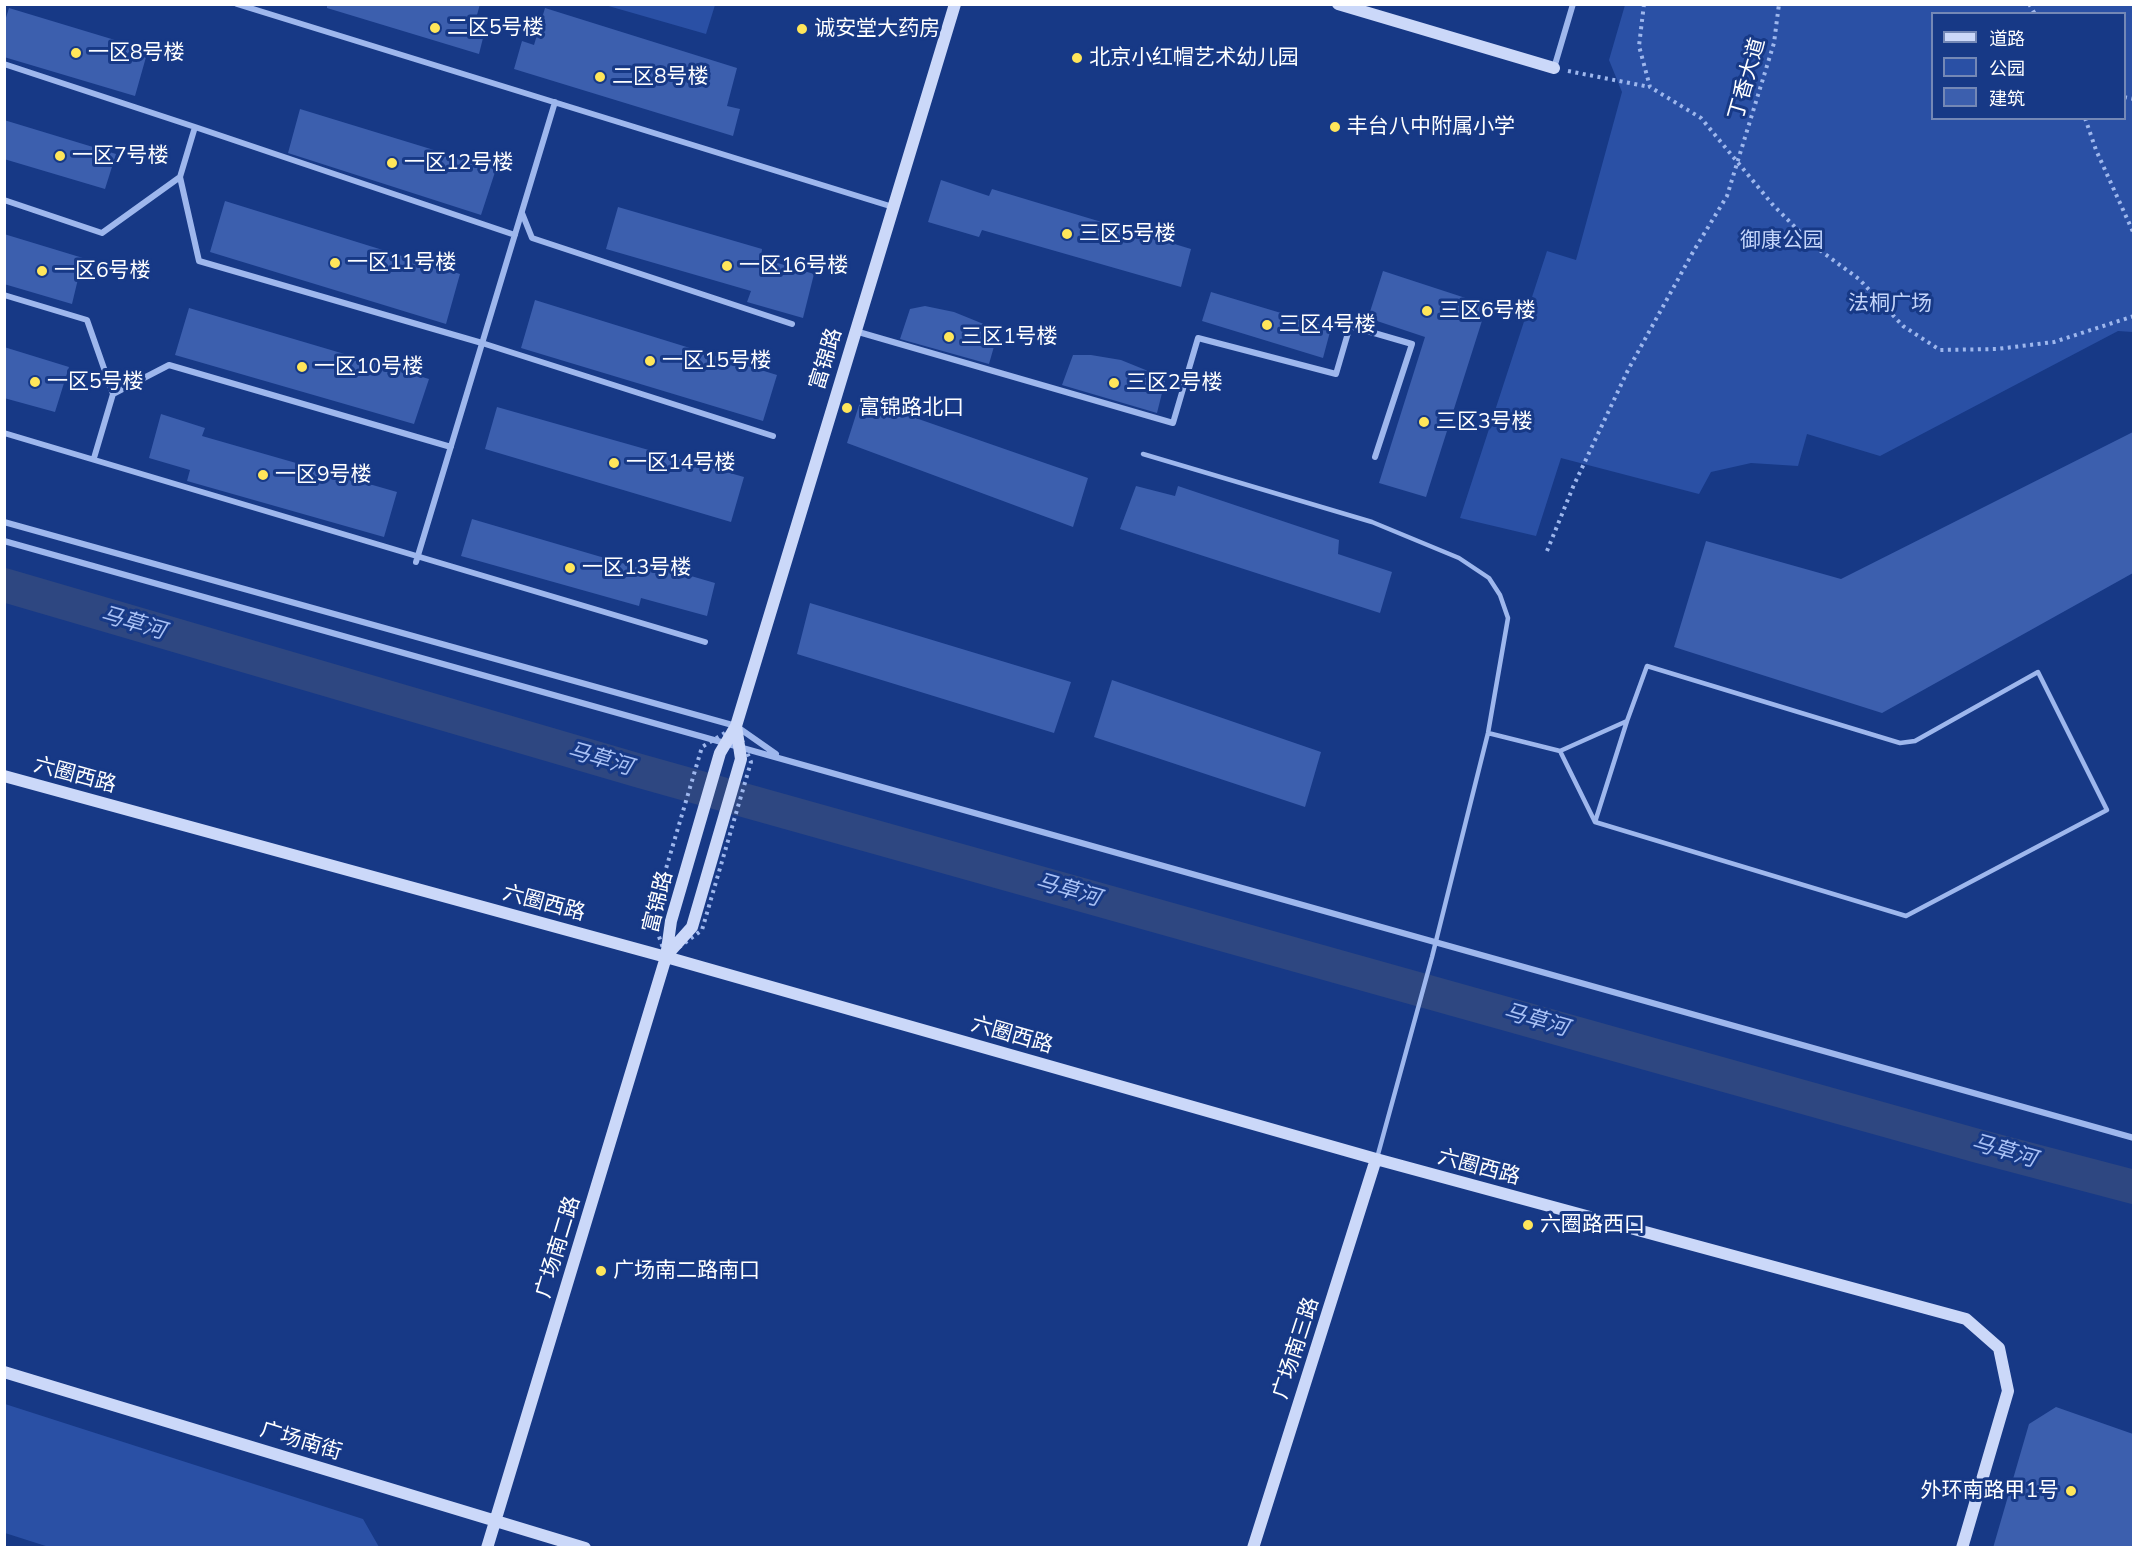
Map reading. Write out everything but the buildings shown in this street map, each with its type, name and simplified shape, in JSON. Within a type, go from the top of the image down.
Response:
[{"type":"street","points":[[237,4],[893,207]]},
{"type":"street","name":"富锦路","points":[[666,957],[671,921],[702,814],[723,747],[736,726],[955,4]]},
{"type":"street","points":[[1338,4],[1554,68],[1573,4]]},
{"type":"street","points":[[4,64],[515,235]]},
{"type":"street","points":[[417,559],[555,102]]},
{"type":"street","points":[[195,127],[180,177],[199,261],[482,343],[773,436]]},
{"type":"street","points":[[4,200],[102,233],[180,177]]},
{"type":"street","points":[[522,213],[532,238],[792,324]]},
{"type":"street","points":[[4,295],[87,320],[113,394],[94,458]]},
{"type":"street","points":[[855,331],[1173,423],[1198,338],[1336,374],[1350,326],[1412,344],[1375,457]]},
{"type":"street","points":[[113,394],[169,365],[451,447]]},
{"type":"street","points":[[4,433],[94,458],[417,559],[705,642]]},
{"type":"street","points":[[4,522],[736,726],[781,758]]},
{"type":"street","points":[[4,541],[723,747],[738,746],[2133,1138]]},
{"type":"street","name":"富锦路","points":[[666,957],[692,927],[741,759],[736,726]]},
{"type":"street","name":"六圈西路","points":[[4,776],[666,957],[1376,1159],[1966,1319],[1999,1348],[2008,1390],[1962,1548]]},
{"type":"street","name":"广场南二路","points":[[487,1548],[666,957]]},
{"type":"street","name":"广场南三路","points":[[1253,1548],[1376,1159]]},
{"type":"street","name":"广场南街","points":[[4,1372],[585,1548]]},
{"type":"lane","points":[[1143,454],[1372,522],[1459,558],[1489,578],[1500,595],[1508,618],[1488,733],[1416,1020],[1376,1159]]},
{"type":"lane","points":[[1560,751],[1595,822],[1906,916],[2107,810],[2038,672],[1915,741],[1900,743],[1647,666],[1595,822]]},
{"type":"lane","points":[[1488,733],[1560,751],[1627,721]]},
{"type":"path","points":[[1644,4],[1640,46],[1650,87]]},
{"type":"path","name":"丁香大道","points":[[1547,551],[1573,487],[1628,370],[1693,252],[1727,196],[1774,43],[1779,4]]},
{"type":"path","points":[[1554,68],[1650,87],[1701,118],[1773,205],[1814,246],[1859,279],[1903,326],[1940,350],[1997,349],[2054,342],[2133,316]]},
{"type":"path","points":[[2086,120],[2096,150],[2133,234]]},
{"type":"path","points":[[684,808],[702,747]]},
{"type":"green space","points":[[605,5],[715,5],[706,34]]},
{"type":"green space","name":"御康公园","points":[[1625,5],[2133,5],[2133,332],[2118,331],[1880,456],[1807,434],[1798,466],[1751,463],[1711,472],[1699,494],[1561,458],[1536,536],[1460,518],[1547,251],[1576,260],[1622,92],[1609,60]]},
{"type":"green space","points":[[5,1404],[363,1519],[379,1547],[52,1548],[5,1533]]},
{"type":"waterway","name":"马草河","points":[[4,585],[640,771],[1978,1146],[2134,1187]]},
{"type":"place","name":"二区5号楼","points":[[435,28]]},
{"type":"place","name":"诚安堂大药房","points":[[802,29]]},
{"type":"place","name":"一区8号楼","points":[[76,53]]},
{"type":"place","name":"北京小红帽艺术幼儿园","points":[[1077,58]]},
{"type":"place","name":"二区8号楼","points":[[600,77]]},
{"type":"place","name":"丰台八中附属小学","points":[[1335,127]]},
{"type":"place","name":"一区7号楼","points":[[60,156]]},
{"type":"place","name":"一区12号楼","points":[[392,163]]},
{"type":"place","name":"三区5号楼","points":[[1067,234]]},
{"type":"place","name":"一区11号楼","points":[[335,263]]},
{"type":"place","name":"一区16号楼","points":[[727,266]]},
{"type":"place","name":"一区6号楼","points":[[42,271]]},
{"type":"place","name":"三区6号楼","points":[[1427,311]]},
{"type":"place","name":"三区4号楼","points":[[1267,325]]},
{"type":"place","name":"三区1号楼","points":[[949,337]]},
{"type":"place","name":"一区15号楼","points":[[650,361]]},
{"type":"place","name":"一区10号楼","points":[[302,367]]},
{"type":"place","name":"一区5号楼","points":[[35,382]]},
{"type":"place","name":"三区2号楼","points":[[1114,383]]},
{"type":"place","name":"富锦路北口","points":[[847,408]]},
{"type":"place","name":"三区3号楼","points":[[1424,422]]},
{"type":"place","name":"一区14号楼","points":[[614,463]]},
{"type":"place","name":"一区9号楼","points":[[263,475]]},
{"type":"place","name":"一区13号楼","points":[[570,568]]},
{"type":"place","name":"六圈路西口","points":[[1528,1225]]},
{"type":"place","name":"广场南二路南口","points":[[601,1271]]},
{"type":"place","name":"外环南路甲1号","points":[[2071,1491]]},
{"type":"park label","name":"法桐广场","points":[[1890,304]]}]
